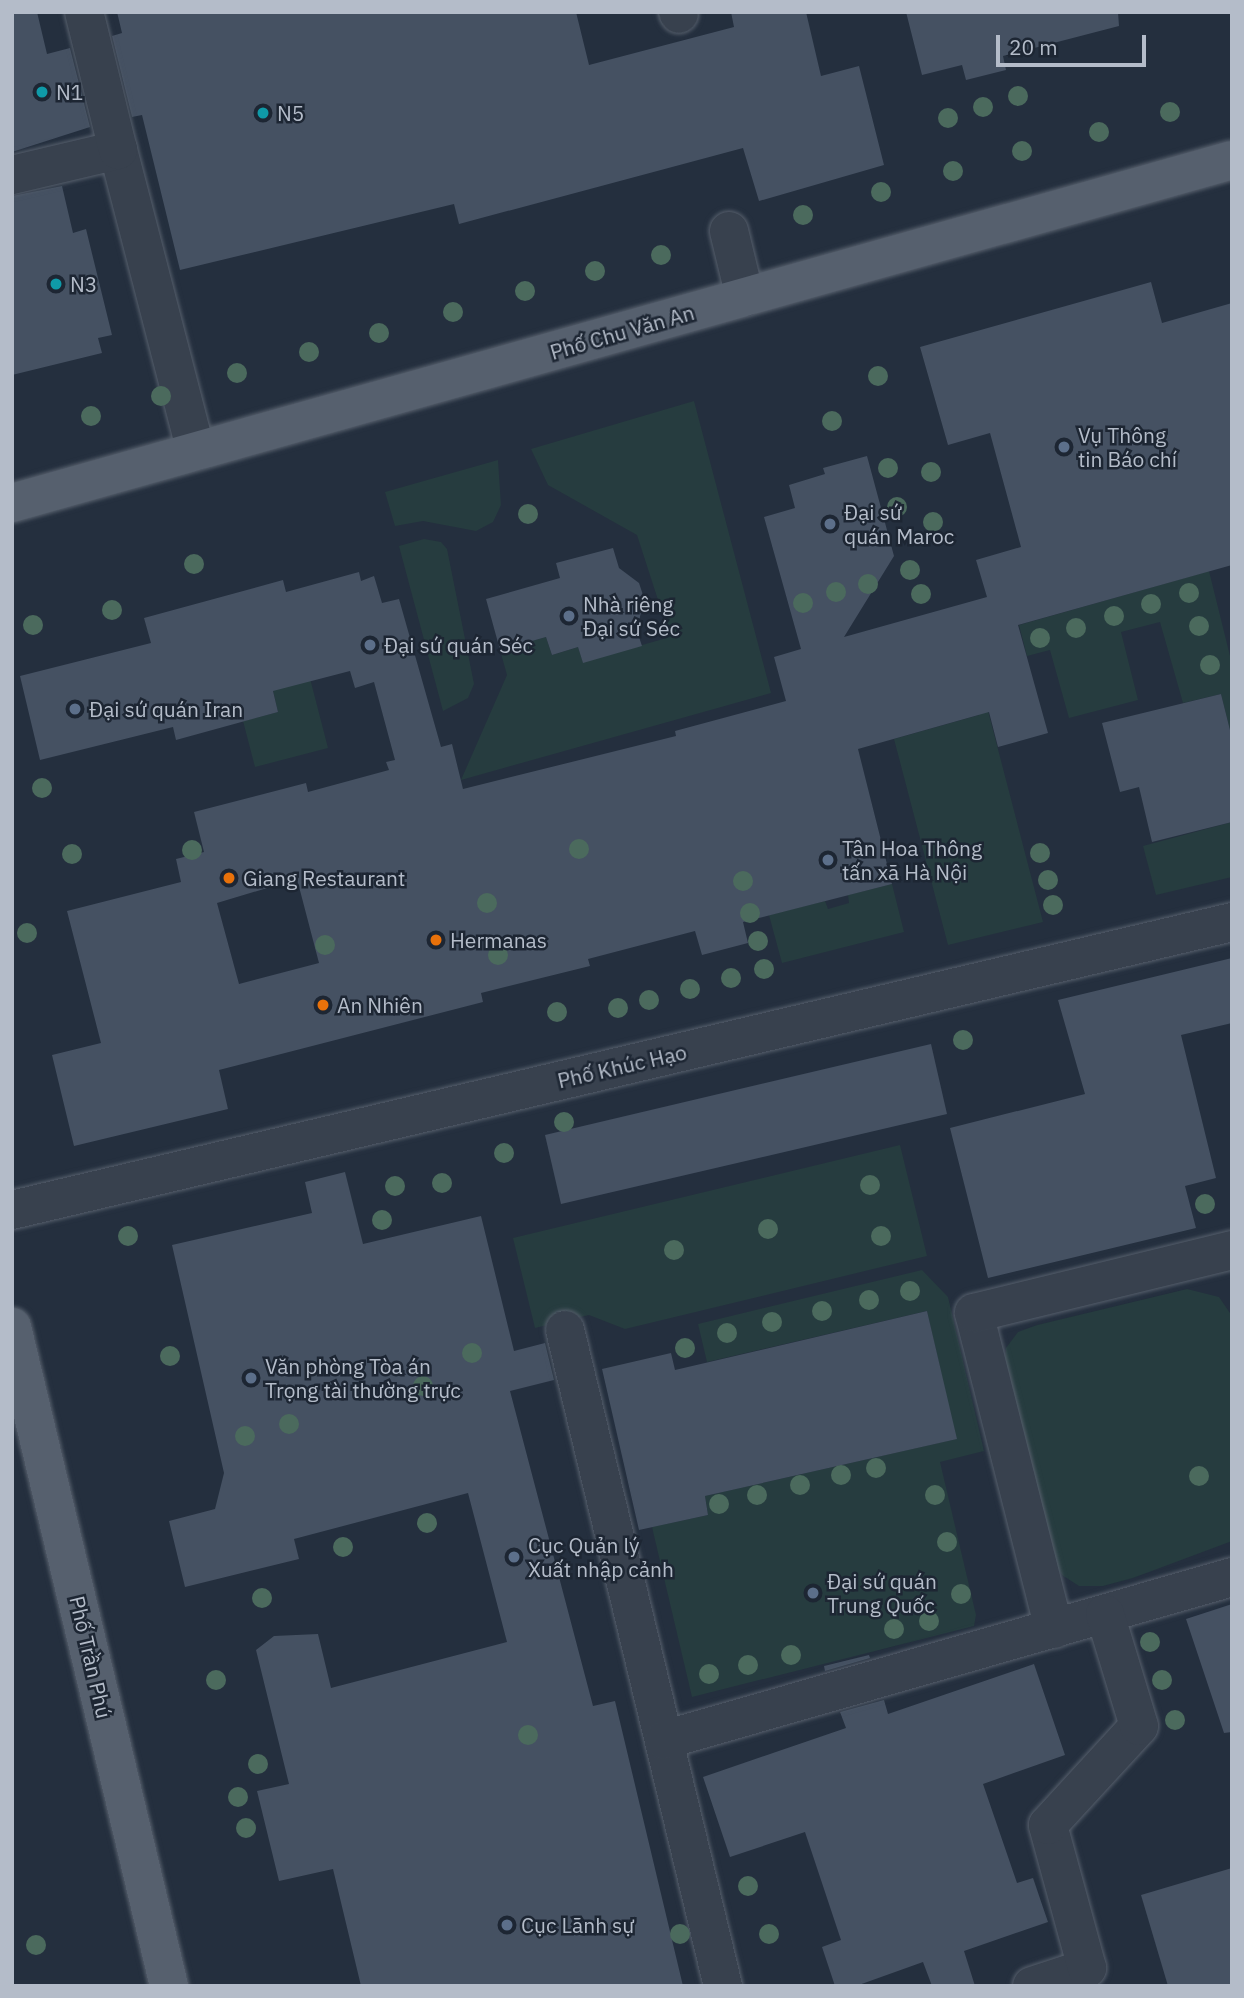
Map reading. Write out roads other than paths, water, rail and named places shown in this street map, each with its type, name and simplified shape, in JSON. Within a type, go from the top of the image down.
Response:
[{"type":"main road","name":"Phố Chu Văn An","points":[[12,503],[1232,160]]},
{"type":"main road","name":"Phố Trần Phú","points":[[12,1327],[169,1986]]},
{"type":"street","points":[[84,12],[197,451]]},
{"type":"street","points":[[12,175],[118,150]]},
{"type":"street","points":[[729,231],[745,297]]},
{"type":"street","name":"Phố Khúc Hạo","points":[[12,1210],[1232,922]]},
{"type":"street","points":[[1054,1629],[974,1313],[1232,1250]]},
{"type":"street","points":[[565,1330],[723,1986]]},
{"type":"street","points":[[664,1740],[1232,1577]]},
{"type":"street","points":[[1031,1986],[1087,1968],[1048,1825],[1139,1726],[1105,1614]]},
{"type":"place","name":"N1","points":[[42,92]]},
{"type":"place","name":"N5","points":[[263,113]]},
{"type":"place","name":"N3","points":[[56,284]]},
{"type":"place","name":"Vụ Thông tin Báo chí","points":[[1064,447]]},
{"type":"place","name":"Đại sứ quán Maroc","points":[[830,524]]},
{"type":"place","name":"Nhà riêng Đại sứ Séc","points":[[569,616]]},
{"type":"place","name":"Đại sứ quán Séc","points":[[370,645]]},
{"type":"place","name":"Đại sứ quán Iran","points":[[75,709]]},
{"type":"place","name":"Tân Hoa Thông tấn xã Hà Nội","points":[[828,860]]},
{"type":"place","name":"Giang Restaurant","points":[[229,878]]},
{"type":"place","name":"Hermanas","points":[[436,940]]},
{"type":"place","name":"An Nhiên","points":[[323,1005]]},
{"type":"place","name":"Văn phòng Tòa án Trọng tài thường trực","points":[[251,1378]]},
{"type":"place","name":"Cục Quản lý Xuất nhập cảnh","points":[[514,1557]]},
{"type":"place","name":"Đại sứ quán Trung Quốc","points":[[813,1593]]},
{"type":"place","name":"Cục Lãnh sự","points":[[507,1925]]}]
